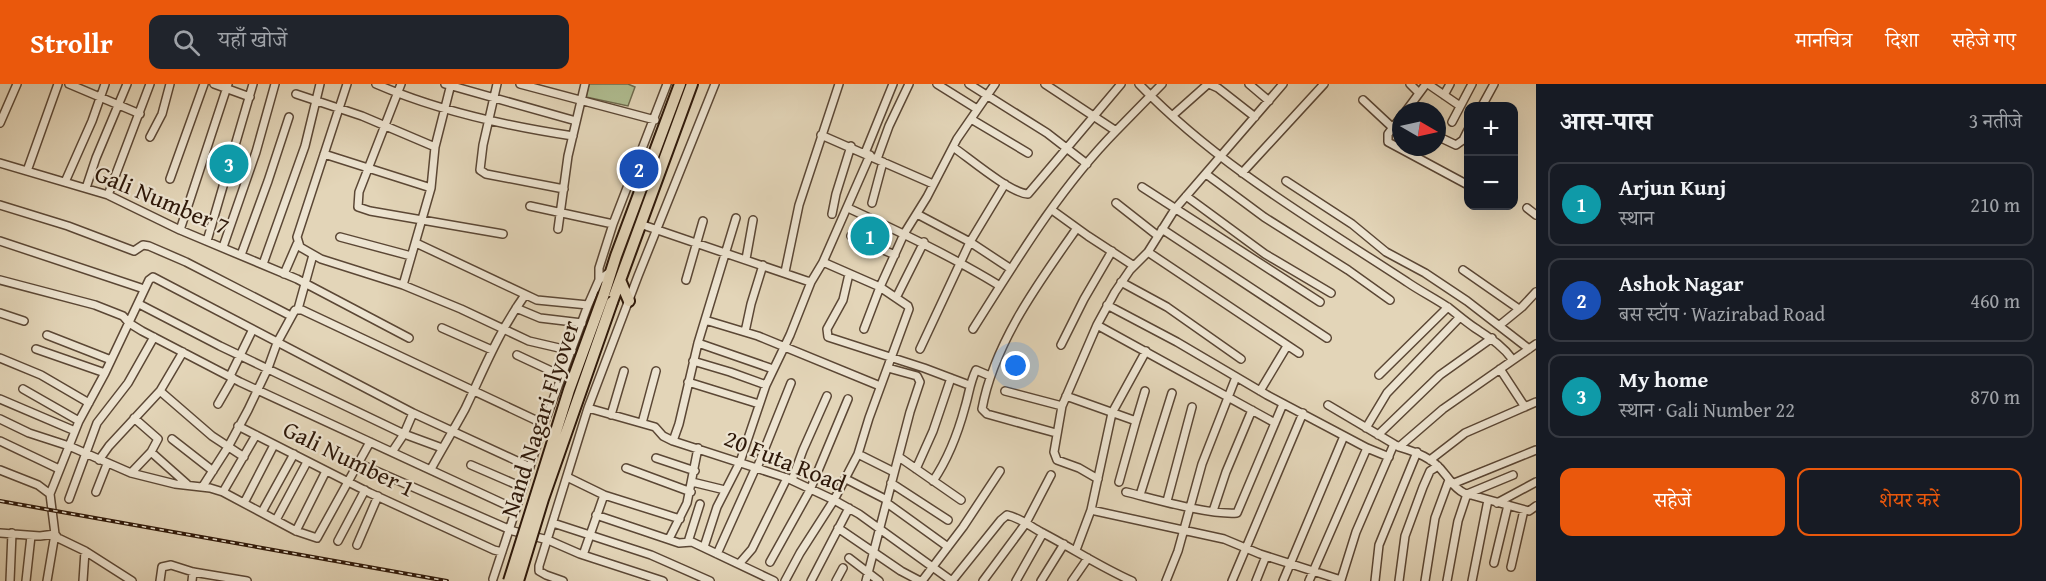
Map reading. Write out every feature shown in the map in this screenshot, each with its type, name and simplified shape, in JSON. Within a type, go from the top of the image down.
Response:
[{"type":"highway","name":"Nand Nagari Flyover","points":[[518,581],[608,298],[611,271],[680,84]]},
{"type":"highway","name":"Nand Nagari Flyover","points":[[509,581],[569,390],[608,298],[620,280],[692,84]]},
{"type":"highway","points":[[620,280],[629,302]]},
{"type":"street","points":[[0,123],[17,84]]},
{"type":"street","points":[[27,171],[58,84]]},
{"type":"street","points":[[69,84],[140,114]]},
{"type":"street","points":[[65,182],[92,121],[105,84]]},
{"type":"street","points":[[86,188],[127,84]]},
{"type":"street","points":[[108,195],[150,84]]},
{"type":"street","points":[[150,137],[162,114],[170,84]]},
{"type":"street","points":[[170,179],[204,84]]},
{"type":"street","points":[[214,84],[228,86],[250,97]]},
{"type":"street","points":[[207,241],[253,84]]},
{"type":"street","points":[[222,248],[256,152],[275,84]]},
{"type":"street","points":[[263,264],[305,146],[320,84]]},
{"type":"street","points":[[284,274],[297,244],[297,237],[347,84]]},
{"type":"street","points":[[376,84],[398,93],[489,120],[573,136]]},
{"type":"street","points":[[401,84],[359,192],[358,207],[458,228],[503,234]]},
{"type":"street","points":[[497,84],[479,165],[480,170],[486,174],[564,189]]},
{"type":"street","points":[[520,84],[655,120]]},
{"type":"street","points":[[558,229],[573,136],[585,84]]},
{"type":"street","points":[[493,579],[543,424],[599,280],[599,268],[614,224],[667,84]]},
{"type":"street","points":[[563,581],[539,571],[539,566],[588,408],[715,84]]},
{"type":"street","points":[[785,272],[799,205],[839,84]]},
{"type":"street","points":[[872,203],[874,157],[893,84]]},
{"type":"street","points":[[704,547],[725,490],[740,462],[766,385],[811,282],[823,262],[909,84]]},
{"type":"street","points":[[937,84],[977,109]]},
{"type":"street","points":[[969,84],[1066,147],[1087,164]]},
{"type":"street","points":[[864,329],[904,234],[953,147],[995,84]]},
{"type":"street","points":[[1045,84],[1116,131]]},
{"type":"street","points":[[953,147],[1005,184],[1028,194],[1121,84]]},
{"type":"street","points":[[1139,84],[1172,116],[1242,174],[1300,214],[1448,307],[1492,338],[1513,360]]},
{"type":"street","points":[[973,329],[1011,269],[1087,164],[1162,84]]},
{"type":"street","points":[[1172,116],[1208,84],[1218,88],[1255,117]]},
{"type":"street","points":[[1249,84],[1269,101]]},
{"type":"street","points":[[1098,479],[1079,468],[1057,460],[1054,452],[1062,406],[1097,325],[1121,282],[1148,252],[1175,209],[1283,84]]},
{"type":"street","points":[[1242,174],[1324,84]]},
{"type":"street","points":[[1410,84],[1419,93]]},
{"type":"street","points":[[1412,102],[1427,84],[1460,106]]},
{"type":"street","points":[[1444,95],[1450,84]]},
{"type":"street","points":[[1452,122],[1472,84]]},
{"type":"street","points":[[1484,102],[1494,84]]},
{"type":"street","points":[[404,285],[431,188],[435,147],[449,85],[576,120]]},
{"type":"street","points":[[180,230],[228,86]]},
{"type":"street","points":[[296,94],[339,108],[435,147]]},
{"type":"street","points":[[1363,100],[1392,127]]},
{"type":"street","points":[[241,255],[289,117]]},
{"type":"street","points":[[971,118],[1028,153]]},
{"type":"street","points":[[1392,130],[1388,138],[1392,145]]},
{"type":"street","points":[[821,135],[933,184]]},
{"type":"street","points":[[1446,141],[1456,146],[1464,138]]},
{"type":"street","points":[[832,214],[850,146]]},
{"type":"street","points":[[324,154],[431,188]]},
{"type":"street","points":[[1413,156],[1464,183]]},
{"type":"street","name":"Gali Number 7","points":[[0,163],[108,195],[180,230],[304,283],[409,338]]},
{"type":"street","points":[[1206,174],[1264,217],[1348,270],[1390,300]]},
{"type":"street","points":[[1286,181],[1352,225],[1386,252],[1442,284],[1500,325],[1529,349]]},
{"type":"street","points":[[921,349],[970,242],[1005,184]]},
{"type":"street","points":[[1142,187],[1320,302]]},
{"type":"street","points":[[1186,196],[1265,254],[1331,293]]},
{"type":"street","points":[[1116,203],[1158,236]]},
{"type":"street","points":[[0,205],[134,250],[143,244],[156,248],[291,316]]},
{"type":"street","points":[[530,206],[614,224]]},
{"type":"street","points":[[848,208],[924,242],[1000,286]]},
{"type":"street","points":[[1527,208],[1536,215]]},
{"type":"street","points":[[1052,210],[1134,266]]},
{"type":"street","points":[[917,214],[970,242],[1011,269]]},
{"type":"street","points":[[673,441],[698,343],[735,218]]},
{"type":"street","points":[[746,259],[753,220]]},
{"type":"street","points":[[686,280],[703,221]]},
{"type":"street","points":[[640,224],[811,282]]},
{"type":"street","points":[[1056,433],[983,412],[983,403],[990,376],[1035,288],[1077,228]]},
{"type":"street","points":[[1162,229],[1327,338]]},
{"type":"street","points":[[851,236],[895,255]]},
{"type":"street","points":[[340,237],[411,256]]},
{"type":"street","points":[[0,241],[144,289]]},
{"type":"street","points":[[897,297],[924,242]]},
{"type":"street","points":[[416,243],[525,296],[544,302],[588,305]]},
{"type":"street","points":[[297,244],[313,255],[404,285],[529,341],[572,351]]},
{"type":"street","points":[[1061,345],[1112,251]]},
{"type":"street","points":[[1148,252],[1299,353]]},
{"type":"street","points":[[203,486],[228,447],[268,368],[277,343],[291,316],[298,309],[313,255]]},
{"type":"street","points":[[785,581],[834,500],[858,454],[880,386],[909,309],[906,303],[880,287],[823,262]]},
{"type":"street","points":[[745,332],[763,265]]},
{"type":"street","points":[[1463,270],[1519,309]]},
{"type":"street","points":[[599,280],[611,271]]},
{"type":"street","points":[[849,274],[843,300],[827,329],[826,333],[831,338],[969,385]]},
{"type":"street","points":[[46,581],[55,532],[50,494],[79,421],[105,374],[150,278],[155,278],[413,413],[530,467]]},
{"type":"street","points":[[0,280],[95,305],[123,316],[129,323],[231,377],[515,509]]},
{"type":"street","points":[[1121,282],[1167,307],[1241,359]]},
{"type":"street","points":[[1500,325],[1536,292]]},
{"type":"street","points":[[431,469],[503,328],[525,296]]},
{"type":"street","points":[[138,303],[404,434],[442,448]]},
{"type":"street","points":[[1107,305],[1177,342],[1283,404],[1389,457]]},
{"type":"street","points":[[1379,375],[1448,307]]},
{"type":"street","points":[[516,308],[540,318],[582,323]]},
{"type":"street","points":[[298,309],[543,424]]},
{"type":"street","points":[[1,315],[24,321]]},
{"type":"street","points":[[1366,428],[1387,393],[1460,317]]},
{"type":"street","points":[[705,320],[745,332],[880,386]]},
{"type":"street","points":[[1097,325],[1275,423]]},
{"type":"street","points":[[442,328],[492,350]]},
{"type":"street","points":[[218,404],[252,330]]},
{"type":"street","points":[[47,335],[111,360]]},
{"type":"street","points":[[69,499],[97,423],[128,383],[154,337]]},
{"type":"street","points":[[1378,435],[1440,375],[1492,338]]},
{"type":"street","points":[[698,343],[773,369]]},
{"type":"street","points":[[1091,510],[1224,539],[1266,556],[1341,581],[1356,532],[1396,445],[1536,344]]},
{"type":"street","points":[[1260,391],[1287,345]]},
{"type":"street","points":[[36,349],[105,374]]},
{"type":"street","points":[[1076,550],[1091,510],[1112,413],[1146,351]]},
{"type":"street","points":[[99,460],[160,391],[183,352]]},
{"type":"street","points":[[517,355],[562,376]]},
{"type":"street","points":[[0,358],[41,375],[89,403]]},
{"type":"street","points":[[693,361],[766,385]]},
{"type":"street","points":[[867,577],[920,382],[917,376],[888,368]]},
{"type":"street","points":[[1500,369],[1525,407]]},
{"type":"street","points":[[933,481],[947,458],[959,428],[975,370],[990,376]]},
{"type":"street","points":[[611,415],[624,371]]},
{"type":"street","points":[[642,423],[656,371]]},
{"type":"street","points":[[1168,580],[1202,464],[1236,377]]},
{"type":"street","points":[[916,469],[933,430],[951,378]]},
{"type":"street","points":[[688,382],[759,404]]},
{"type":"street","points":[[717,554],[756,468],[790,383]]},
{"type":"street","points":[[23,389],[79,421]]},
{"type":"street","points":[[160,391],[228,447],[244,457]]},
{"type":"street","points":[[1005,391],[1062,406]]},
{"type":"street","points":[[1119,482],[1145,391]]},
{"type":"street","points":[[1140,495],[1172,393]]},
{"type":"street","points":[[739,564],[752,549],[790,479],[827,396]]},
{"type":"street","points":[[1066,396],[1136,421]]},
{"type":"street","points":[[0,399],[75,431]]},
{"type":"street","points":[[770,562],[810,490],[848,399]]},
{"type":"street","points":[[1430,460],[1465,433],[1536,402]]},
{"type":"street","points":[[1126,492],[1189,507],[1237,513],[1283,404]]},
{"type":"street","points":[[1328,405],[1396,445],[1417,452],[1430,460],[1456,488],[1467,494],[1530,512]]},
{"type":"street","points":[[1167,501],[1192,407]]},
{"type":"street","name":"20 Futa Road","points":[[588,408],[655,427],[663,436],[673,441],[790,479],[849,508],[952,581]]},
{"type":"street","points":[[1214,511],[1226,472],[1252,410]]},
{"type":"street","points":[[392,452],[404,434],[413,413]]},
{"type":"street","points":[[1232,581],[1303,413]]},
{"type":"street","points":[[131,473],[151,452],[158,440],[134,418]]},
{"type":"street","points":[[0,419],[131,473],[164,482],[203,486],[223,492],[296,531],[317,538],[370,442]]},
{"type":"street","points":[[238,426],[256,435]]},
{"type":"street","name":"Gali Number 1","points":[[223,492],[256,435],[365,490],[502,552]]},
{"type":"street","points":[[1283,581],[1344,436]]},
{"type":"street","points":[[172,439],[213,471]]},
{"type":"street","points":[[0,441],[60,469]]},
{"type":"street","points":[[244,503],[274,445]]},
{"type":"street","points":[[669,539],[680,519],[690,492],[698,448]]},
{"type":"street","points":[[1309,581],[1367,448]]},
{"type":"street","points":[[1425,581],[1435,518],[1450,482],[1536,450]]},
{"type":"street","points":[[151,452],[187,484]]},
{"type":"street","points":[[1375,581],[1379,545],[1417,452]]},
{"type":"street","points":[[262,512],[294,454]]},
{"type":"street","points":[[858,454],[894,472]]},
{"type":"street","points":[[656,458],[695,471]]},
{"type":"street","points":[[899,458],[961,500]]},
{"type":"street","points":[[276,520],[307,462]]},
{"type":"street","points":[[358,463],[513,531],[548,540],[584,555],[663,581]]},
{"type":"street","points":[[96,492],[107,464]]},
{"type":"street","points":[[471,465],[522,487]]},
{"type":"street","points":[[1399,581],[1405,536],[1430,471],[1438,466]]},
{"type":"street","points":[[626,468],[690,492]]},
{"type":"street","points":[[0,470],[38,485],[50,494]]},
{"type":"street","points":[[296,531],[326,471]]},
{"type":"street","points":[[838,528],[921,581],[948,547],[1000,471]]},
{"type":"street","points":[[983,581],[1026,523],[1051,475]]},
{"type":"street","points":[[1447,581],[1458,521],[1467,494],[1513,475]]},
{"type":"street","points":[[567,477],[604,495],[680,519]]},
{"type":"street","points":[[846,479],[887,502],[948,547]]},
{"type":"street","points":[[692,482],[725,490]]},
{"type":"street","points":[[1497,502],[1536,482]]},
{"type":"street","points":[[891,483],[948,520]]},
{"type":"street","points":[[338,541],[365,490]]},
{"type":"street","points":[[584,555],[604,495]]},
{"type":"street","points":[[357,545],[378,496]]},
{"type":"street","points":[[1472,581],[1488,500]]},
{"type":"street","points":[[688,542],[700,504]]},
{"type":"street","points":[[1494,563],[1508,505]]},
{"type":"street","points":[[1511,567],[1530,512],[1536,506]]},
{"type":"street","points":[[811,581],[849,508]]},
{"type":"street","points":[[596,515],[682,544],[688,542],[704,547],[774,581]]},
{"type":"street","points":[[952,581],[1003,517],[1011,516],[1076,550],[1101,567],[1132,581]]},
{"type":"street","points":[[553,523],[651,555],[710,581]]},
{"type":"street","points":[[0,533],[31,536],[55,532]]},
{"type":"street","points":[[55,532],[58,538],[85,550],[121,577],[132,581]]},
{"type":"street","points":[[10,581],[12,533]]},
{"type":"street","points":[[1017,581],[1043,533]]},
{"type":"street","points":[[26,581],[31,536]]},
{"type":"street","points":[[1041,581],[1064,544]]},
{"type":"street","points":[[83,581],[85,550]]},
{"type":"street","points":[[1256,581],[1266,556]]},
{"type":"street","points":[[849,558],[867,577],[879,581]]},
{"type":"street","points":[[1072,581],[1088,558]]},
{"type":"street","points":[[160,581],[162,567],[165,565],[247,581]]},
{"type":"street","points":[[836,581],[843,568]]},
{"type":"street","points":[[192,581],[193,572]]},
{"type":"green space","points":[[589,84],[628,84],[635,87],[628,106],[586,97]]},
{"type":"railway","points":[[0,501],[447,581]]},
{"type":"place","name":"My home","points":[[229,164]]},
{"type":"place","name":"Ashok Nagar","points":[[639,169]]},
{"type":"place","name":"Arjun Kunj","points":[[870,236]]}]
